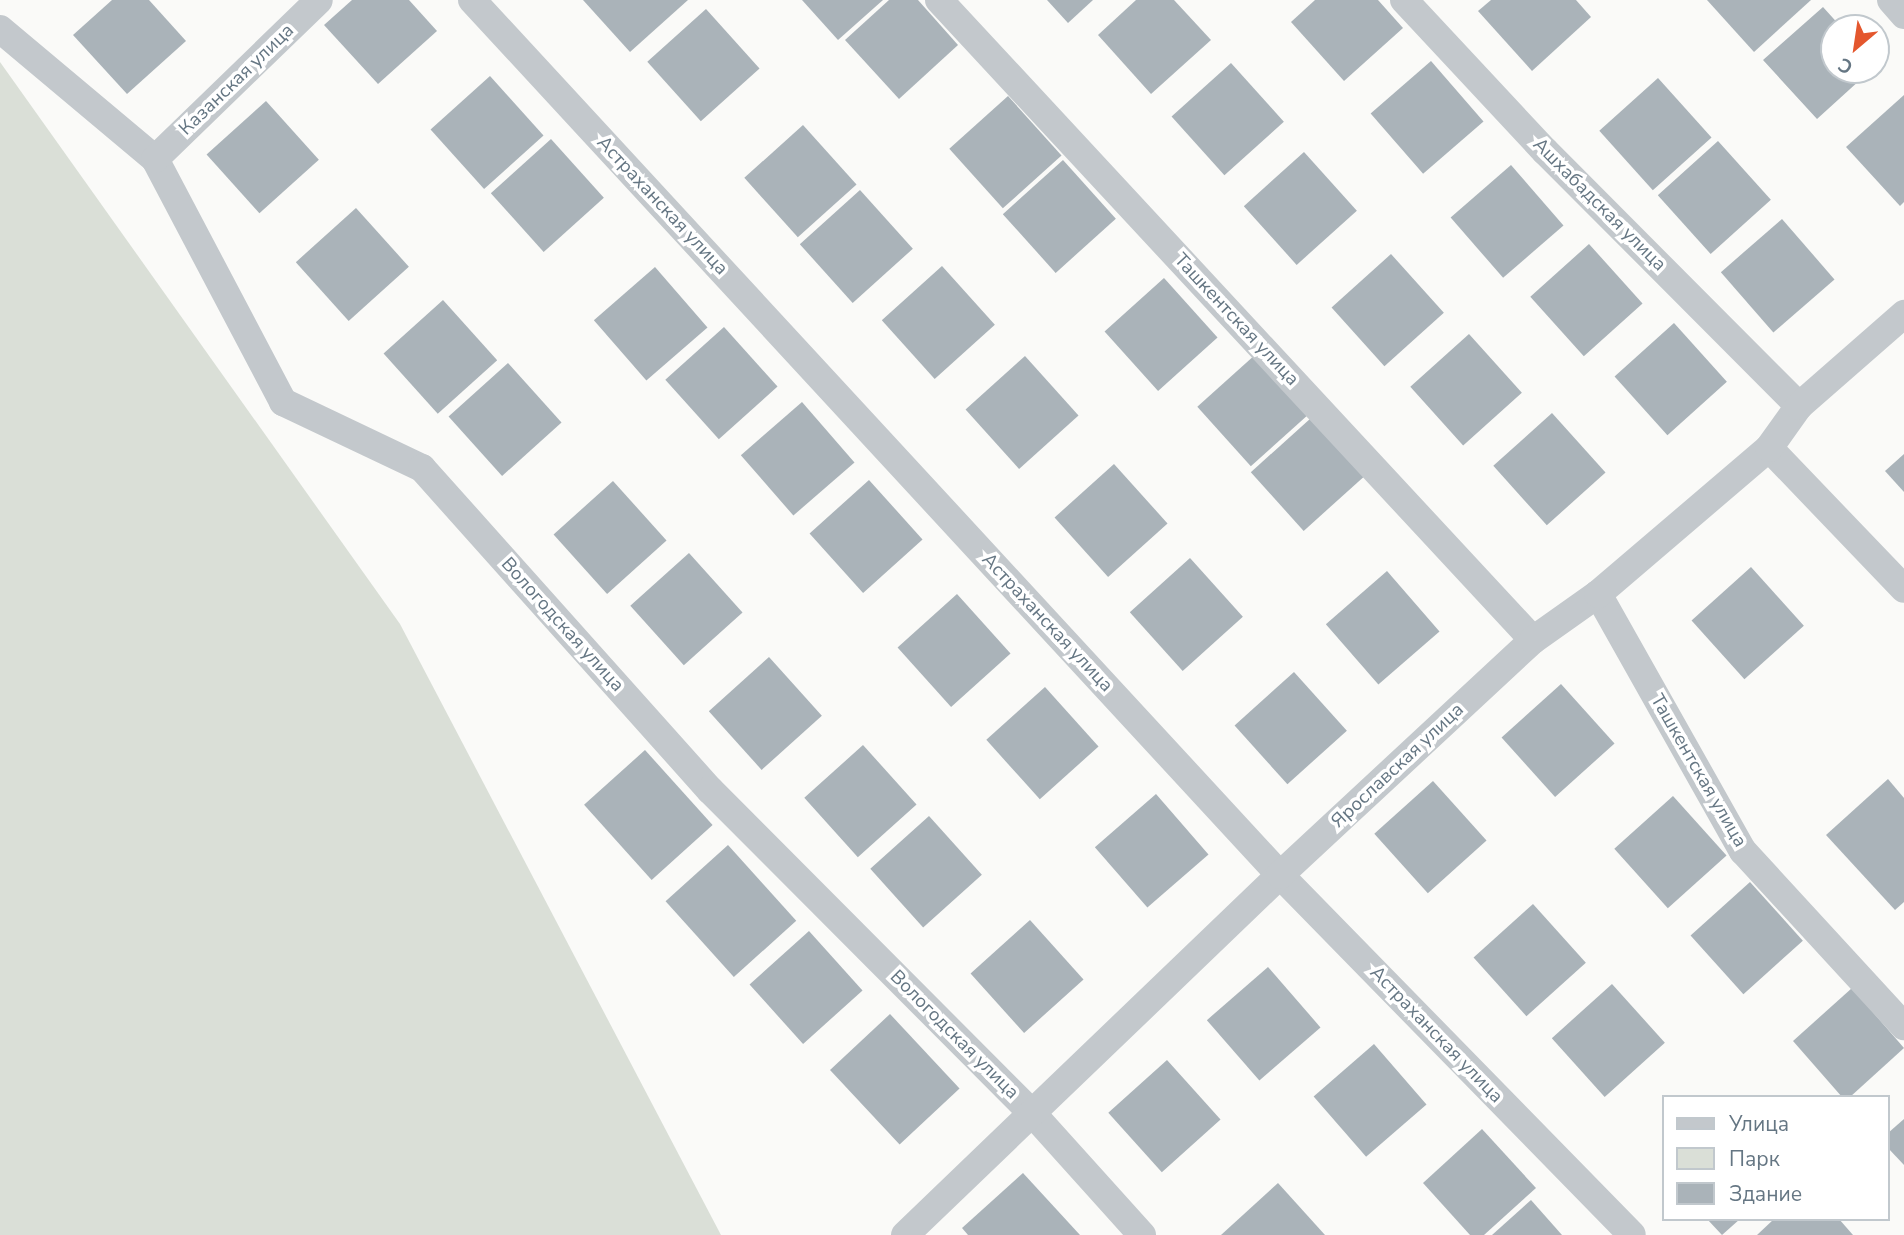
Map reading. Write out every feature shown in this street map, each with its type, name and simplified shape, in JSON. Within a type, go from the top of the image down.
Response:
[{"type":"street","name":"Казанская улица","points":[[155,159],[319,0]]},
{"type":"street","name":"Астраханская улица","points":[[472,0],[1280,875],[1632,1235]]},
{"type":"street","name":"Ташкентская улица","points":[[939,0],[1534,640]]},
{"type":"street","name":"Ашхабадская улица","points":[[1404,0],[1545,151],[1799,406]]},
{"type":"street","points":[[1891,0],[1904,15]]},
{"type":"street","name":"Вологодская улица","points":[[0,29],[155,159],[283,402],[422,468],[710,790],[1033,1114],[1142,1235]]},
{"type":"street","name":"Ярославская улица","points":[[905,1235],[1280,875],[1534,640],[1598,594],[1769,448],[1799,406],[1904,314]]},
{"type":"street","points":[[1769,448],[1904,589]]},
{"type":"street","name":"Ташкентская улица","points":[[1598,594],[1743,851],[1904,1026]]},
{"type":"green space","points":[[0,62],[400,624],[721,1235],[0,1235]]},
{"type":"building","points":[[112,0],[149,0],[186,41],[127,94],[73,35]]},
{"type":"building","points":[[352,0],[409,0],[437,31],[378,84],[324,25]]},
{"type":"building","points":[[583,0],[688,0],[630,52]]},
{"type":"building","points":[[802,0],[883,0],[838,40]]},
{"type":"building","points":[[889,0],[918,0],[958,45],[899,99],[845,40]]},
{"type":"building","points":[[1047,0],[1093,0],[1068,23]]},
{"type":"building","points":[[1136,0],[1174,0],[1211,40],[1151,94],[1098,35]]},
{"type":"building","points":[[1315,0],[1378,0],[1403,28],[1344,81],[1291,22]]},
{"type":"building","points":[[1491,0],[1576,0],[1591,17],[1532,71],[1478,11]]},
{"type":"building","points":[[1707,0],[1811,0],[1754,52]]},
{"type":"building","points":[[1823,7],[1829,14],[1820,14],[1820,84],[1856,84],[1817,119],[1763,60]]},
{"type":"building","points":[[706,9],[760,68],[701,121],[647,62]]},
{"type":"building","points":[[1431,61],[1483,121],[1423,174],[1371,113]]},
{"type":"building","points":[[1231,63],[1284,122],[1224,175],[1172,117]]},
{"type":"building","points":[[490,76],[544,135],[484,189],[431,130]]},
{"type":"building","points":[[1658,78],[1712,137],[1653,190],[1599,131]]},
{"type":"building","points":[[1904,95],[1904,202],[1900,206],[1846,147]]},
{"type":"building","points":[[1008,96],[1062,155],[1003,208],[949,149]]},
{"type":"building","points":[[266,101],[319,160],[259,213],[207,155]]},
{"type":"building","points":[[803,125],[857,184],[798,237],[744,178]]},
{"type":"building","points":[[551,139],[604,198],[544,252],[491,193]]},
{"type":"building","points":[[1718,141],[1771,200],[1711,254],[1658,195]]},
{"type":"building","points":[[1304,152],[1357,211],[1297,265],[1244,206]]},
{"type":"building","points":[[1063,160],[1116,219],[1056,273],[1003,214]]},
{"type":"building","points":[[1511,165],[1563,225],[1503,278],[1451,217]]},
{"type":"building","points":[[860,190],[913,249],[853,303],[800,244]]},
{"type":"building","points":[[356,208],[409,267],[349,321],[296,262]]},
{"type":"building","points":[[1782,219],[1834,279],[1773,333],[1721,272]]},
{"type":"building","points":[[1589,244],[1643,303],[1584,356],[1530,297]]},
{"type":"building","points":[[1391,254],[1444,313],[1384,366],[1332,308]]},
{"type":"building","points":[[942,266],[995,325],[935,379],[882,320]]},
{"type":"building","points":[[655,267],[707,327],[646,381],[594,320]]},
{"type":"building","points":[[1164,278],[1218,337],[1158,391],[1105,332]]},
{"type":"building","points":[[443,300],[497,360],[438,414],[384,354]]},
{"type":"building","points":[[1674,323],[1727,382],[1667,435],[1615,377]]},
{"type":"building","points":[[724,327],[778,386],[719,439],[665,380]]},
{"type":"building","points":[[1469,334],[1522,393],[1463,446],[1410,387]]},
{"type":"building","points":[[1256,354],[1310,413],[1251,466],[1197,407]]},
{"type":"building","points":[[1025,356],[1079,415],[1019,469],[966,410]]},
{"type":"building","points":[[508,363],[562,422],[502,476],[449,417]]},
{"type":"building","points":[[802,402],[854,462],[793,516],[741,455]]},
{"type":"building","points":[[1552,413],[1606,472],[1547,525],[1493,466]]},
{"type":"building","points":[[1311,418],[1364,477],[1304,531],[1251,472]]},
{"type":"building","points":[[1904,454],[1904,492],[1885,471]]},
{"type":"building","points":[[1114,464],[1168,523],[1108,577],[1055,518]]},
{"type":"building","points":[[869,480],[923,539],[863,593],[810,534]]},
{"type":"building","points":[[613,481],[667,540],[607,594],[554,535]]},
{"type":"building","points":[[689,553],[743,612],[684,665],[630,606]]},
{"type":"building","points":[[1190,558],[1243,617],[1183,671],[1130,612]]},
{"type":"building","points":[[1751,567],[1804,626],[1744,679],[1692,621]]},
{"type":"building","points":[[1387,571],[1439,631],[1378,685],[1326,624]]},
{"type":"building","points":[[957,594],[1011,653],[951,707],[898,648]]},
{"type":"building","points":[[769,657],[822,716],[762,770],[709,711]]},
{"type":"building","points":[[1294,672],[1347,731],[1287,784],[1235,726]]},
{"type":"building","points":[[1561,684],[1615,743],[1555,797],[1502,738]]},
{"type":"building","points":[[1045,687],[1099,746],[1040,799],[986,740]]},
{"type":"building","points":[[863,745],[917,804],[858,857],[804,798]]},
{"type":"building","points":[[645,750],[713,825],[652,880],[584,805]]},
{"type":"building","points":[[1888,779],[1904,798],[1904,902],[1895,910],[1826,835]]},
{"type":"building","points":[[1433,781],[1487,840],[1428,893],[1374,834]]},
{"type":"building","points":[[1156,794],[1208,854],[1147,908],[1095,847]]},
{"type":"building","points":[[1673,796],[1727,855],[1668,908],[1614,849]]},
{"type":"building","points":[[929,816],[982,875],[923,928],[870,869]]},
{"type":"building","points":[[728,845],[796,921],[734,977],[666,901]]},
{"type":"building","points":[[1750,882],[1803,941],[1743,994],[1691,936]]},
{"type":"building","points":[[1533,904],[1586,963],[1526,1016],[1474,958]]},
{"type":"building","points":[[1030,920],[1084,979],[1024,1033],[971,974]]},
{"type":"building","points":[[809,931],[863,990],[803,1044],[750,985]]},
{"type":"building","points":[[1268,967],[1320,1027],[1259,1081],[1207,1020]]},
{"type":"building","points":[[1612,984],[1665,1043],[1605,1097],[1552,1038]]},
{"type":"building","points":[[1852,988],[1904,1048],[1852,1095],[1840,1095],[1793,1041]]},
{"type":"building","points":[[890,1014],[960,1089],[900,1145],[830,1070]]},
{"type":"building","points":[[1374,1044],[1426,1104],[1366,1157],[1314,1096]]},
{"type":"building","points":[[1167,1060],[1221,1119],[1162,1172],[1108,1113]]},
{"type":"building","points":[[1904,1119],[1904,1165],[1890,1150],[1890,1131]]},
{"type":"building","points":[[1482,1129],[1536,1188],[1484,1235],[1470,1235],[1423,1183]]},
{"type":"building","points":[[1023,1173],[1080,1235],[968,1235],[962,1228]]},
{"type":"building","points":[[1278,1183],[1325,1235],[1221,1235]]},
{"type":"building","points":[[1531,1200],[1562,1235],[1492,1235]]},
{"type":"building","points":[[1709,1221],[1738,1221],[1722,1235]]},
{"type":"building","points":[[1772,1221],[1841,1221],[1853,1235],[1757,1235]]}]
